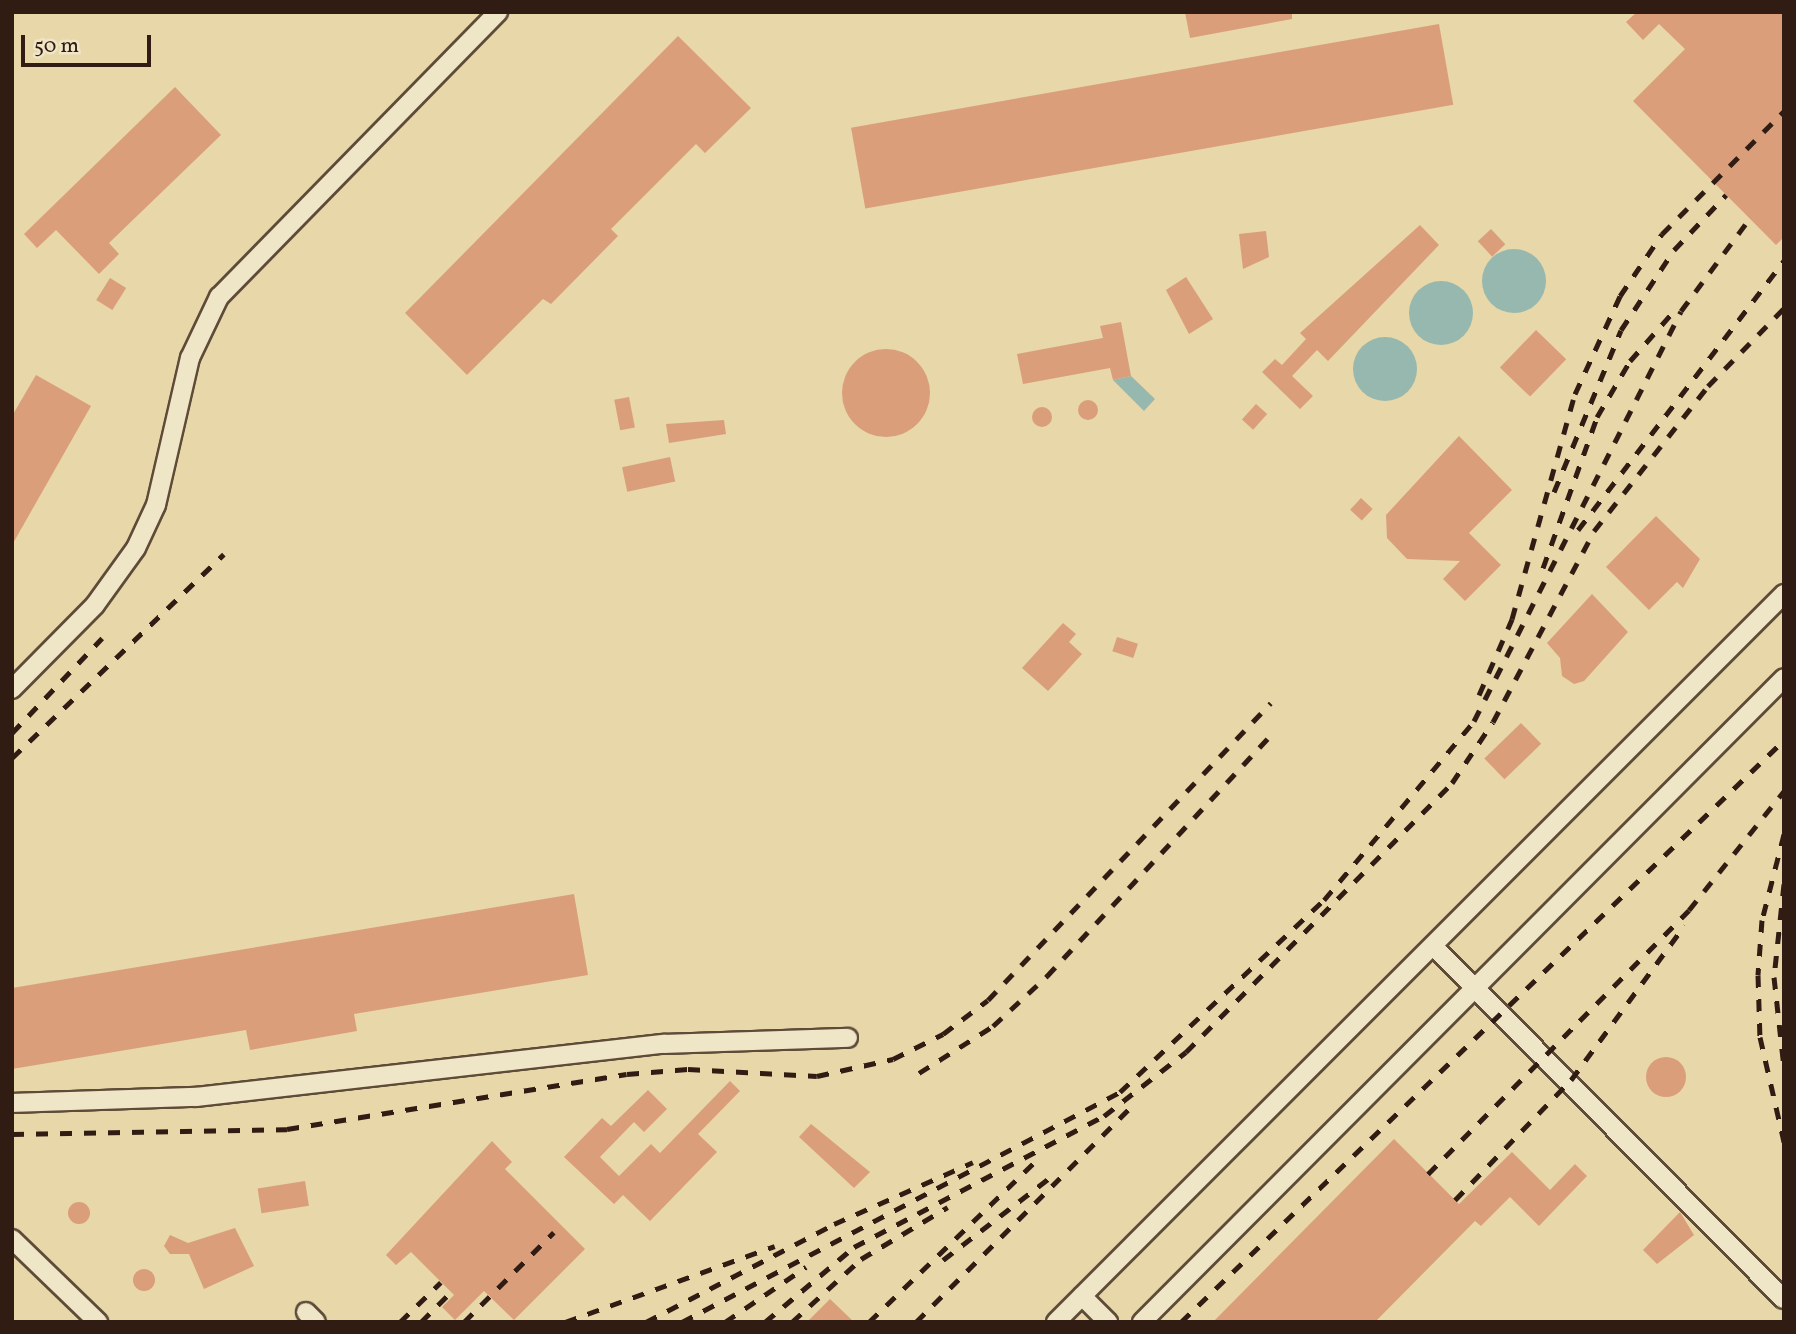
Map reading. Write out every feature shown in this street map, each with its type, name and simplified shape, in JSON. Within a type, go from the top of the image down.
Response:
[{"type":"lane","points":[[12,689],[94,605],[136,548],[159,494],[190,358],[219,298],[498,12]]},
{"type":"lane","points":[[1056,1322],[1434,947],[1784,594]]},
{"type":"lane","points":[[1142,1322],[1784,678]]},
{"type":"lane","points":[[1434,947],[1784,1299]]},
{"type":"lane","points":[[12,1103],[196,1097],[565,1052],[848,1038]]},
{"type":"lane","points":[[12,1239],[98,1322]]},
{"type":"lane","points":[[1082,1296],[1108,1322]]},
{"type":"water","points":[[1514,249],[1532,255],[1540,263],[1546,281],[1540,299],[1532,307],[1514,313],[1496,307],[1488,299],[1482,281],[1488,263],[1496,255]]},
{"type":"water","points":[[1441,281],[1459,287],[1467,295],[1473,313],[1467,331],[1459,339],[1441,345],[1423,339],[1415,331],[1409,313],[1415,295],[1423,287]]},
{"type":"water","points":[[1385,337],[1403,343],[1411,351],[1417,369],[1411,387],[1403,395],[1385,401],[1367,395],[1359,387],[1353,369],[1359,351],[1367,343]]},
{"type":"water","points":[[1131,376],[1155,399],[1144,411],[1113,380]]},
{"type":"building","points":[[1185,12],[1292,12],[1292,19],[1190,38]]},
{"type":"building","points":[[1637,12],[1784,12],[1784,237],[1776,245],[1633,101],[1685,49],[1659,24],[1643,40],[1626,22]]},
{"type":"building","points":[[1439,24],[1453,105],[865,208],[851,128]]},
{"type":"building","points":[[678,36],[751,108],[705,153],[696,144],[611,229],[618,236],[551,304],[543,299],[467,375],[405,313]]},
{"type":"building","points":[[175,87],[221,135],[109,243],[119,254],[99,274],[56,230],[37,248],[24,234]]},
{"type":"building","points":[[1420,225],[1439,245],[1328,361],[1317,350],[1292,376],[1313,396],[1300,409],[1262,372],[1275,359],[1282,365],[1306,339],[1300,333]]},
{"type":"building","points":[[1491,229],[1505,244],[1492,257],[1478,241]]},
{"type":"building","points":[[1266,231],[1269,257],[1243,269],[1239,234]]},
{"type":"building","points":[[1186,277],[1213,319],[1189,334],[1166,290]]},
{"type":"building","points":[[110,278],[126,288],[112,310],[96,300]]},
{"type":"building","points":[[1121,322],[1131,376],[1113,380],[1110,368],[1023,384],[1017,354],[1103,338],[1100,326]]},
{"type":"building","points":[[1536,330],[1566,359],[1530,397],[1500,367]]},
{"type":"building","points":[[886,349],[903,353],[917,362],[926,376],[930,393],[926,410],[917,424],[903,433],[886,437],[869,433],[855,424],[846,410],[842,393],[846,376],[855,362],[869,353]]},
{"type":"building","points":[[36,375],[91,406],[12,545],[12,416]]},
{"type":"building","points":[[629,397],[635,427],[620,430],[614,400]]},
{"type":"building","points":[[1088,400],[1095,403],[1098,410],[1095,417],[1088,420],[1081,417],[1078,410],[1081,403]]},
{"type":"building","points":[[1256,404],[1267,414],[1253,430],[1242,420]]},
{"type":"building","points":[[1042,407],[1049,410],[1052,417],[1049,424],[1042,427],[1035,424],[1032,417],[1035,410]]},
{"type":"building","points":[[724,420],[726,434],[669,443],[666,424]]},
{"type":"building","points":[[1459,436],[1512,490],[1469,533],[1501,565],[1465,601],[1443,579],[1460,561],[1407,559],[1387,538],[1386,515]]},
{"type":"building","points":[[670,457],[675,481],[627,492],[622,467]]},
{"type":"building","points":[[1361,498],[1373,509],[1362,521],[1350,510]]},
{"type":"building","points":[[1656,516],[1700,559],[1683,588],[1677,582],[1649,610],[1606,567]]},
{"type":"building","points":[[1592,594],[1628,632],[1584,681],[1574,684],[1562,676],[1560,658],[1547,643]]},
{"type":"building","points":[[1063,623],[1076,634],[1069,642],[1082,654],[1048,691],[1022,668]]},
{"type":"building","points":[[1117,637],[1138,644],[1133,658],[1112,651]]},
{"type":"building","points":[[1521,723],[1541,744],[1504,779],[1484,758]]},
{"type":"building","points":[[574,894],[588,975],[354,1014],[357,1031],[250,1050],[246,1030],[12,1069],[12,988]]},
{"type":"building","points":[[1666,1057],[1680,1063],[1686,1077],[1680,1091],[1666,1097],[1652,1091],[1646,1077],[1652,1063]]},
{"type":"building","points":[[730,1081],[740,1091],[698,1134],[717,1152],[650,1221],[623,1195],[614,1204],[564,1157],[602,1118],[611,1126],[648,1090],[667,1109],[644,1132],[634,1122],[600,1157],[619,1176],[651,1144],[660,1153]]},
{"type":"building","points":[[811,1124],[870,1172],[854,1188],[799,1137]]},
{"type":"building","points":[[1394,1139],[1459,1204],[1512,1152],[1550,1190],[1575,1164],[1587,1176],[1539,1226],[1510,1197],[1481,1226],[1475,1221],[1375,1322],[1213,1322]]},
{"type":"building","points":[[492,1141],[512,1162],[505,1169],[585,1249],[514,1320],[484,1291],[455,1320],[442,1307],[454,1295],[411,1252],[396,1265],[386,1255]]},
{"type":"building","points":[[305,1181],[309,1206],[262,1213],[258,1189]]},
{"type":"building","points":[[79,1202],[87,1205],[90,1213],[87,1221],[79,1224],[71,1221],[68,1213],[71,1205]]},
{"type":"building","points":[[1680,1212],[1694,1235],[1657,1264],[1643,1250]]},
{"type":"building","points":[[235,1228],[254,1266],[204,1289],[189,1254],[170,1254],[164,1246],[170,1235],[188,1243]]},
{"type":"building","points":[[144,1269],[152,1272],[155,1280],[152,1288],[144,1291],[136,1288],[133,1280],[136,1272]]},
{"type":"building","points":[[830,1299],[854,1322],[807,1322]]},
{"type":"railway","points":[[1479,695],[1512,619],[1575,394],[1620,296],[1662,234],[1784,111]]},
{"type":"railway","points":[[1554,492],[1621,330],[1674,250],[1726,195]]},
{"type":"railway","points":[[682,1322],[1120,1092],[1324,900],[1474,721],[1681,311],[1750,218]]},
{"type":"railway","points":[[1578,530],[1784,261]]},
{"type":"railway","points":[[765,1322],[854,1247],[1104,1116],[1186,1052],[1452,783],[1493,722],[1594,531],[1708,386],[1784,308]]},
{"type":"railway","points":[[1543,568],[1597,417],[1630,361],[1673,312]]},
{"type":"railway","points":[[12,758],[224,554]]},
{"type":"railway","points":[[12,733],[102,638]]},
{"type":"railway","points":[[12,1134],[287,1129],[627,1074],[688,1069],[817,1076],[893,1059],[943,1034],[988,1000],[1271,703]]},
{"type":"railway","points":[[919,1073],[993,1026],[1047,976],[1272,734]]},
{"type":"railway","points":[[1181,1322],[1784,740]]},
{"type":"railway","points":[[1428,1174],[1689,910],[1784,791]]},
{"type":"railway","points":[[1784,834],[1762,920],[1758,975],[1760,1037],[1784,1142]]},
{"type":"railway","points":[[1784,884],[1774,977],[1784,1067]]},
{"type":"railway","points":[[1455,1200],[1571,1080],[1685,925]]},
{"type":"railway","points":[[916,1322],[1132,1106]]},
{"type":"railway","points":[[869,1322],[1041,1156]]},
{"type":"railway","points":[[646,1322],[834,1224],[973,1162]]},
{"type":"railway","points":[[943,1260],[1048,1179]]},
{"type":"railway","points":[[792,1322],[861,1259],[948,1207]]},
{"type":"railway","points":[[464,1322],[554,1232]]},
{"type":"railway","points":[[565,1322],[775,1246]]},
{"type":"railway","points":[[725,1322],[806,1267]]},
{"type":"railway","points":[[400,1322],[441,1282]]},
{"type":"railway","points":[[421,1322],[451,1292]]}]
